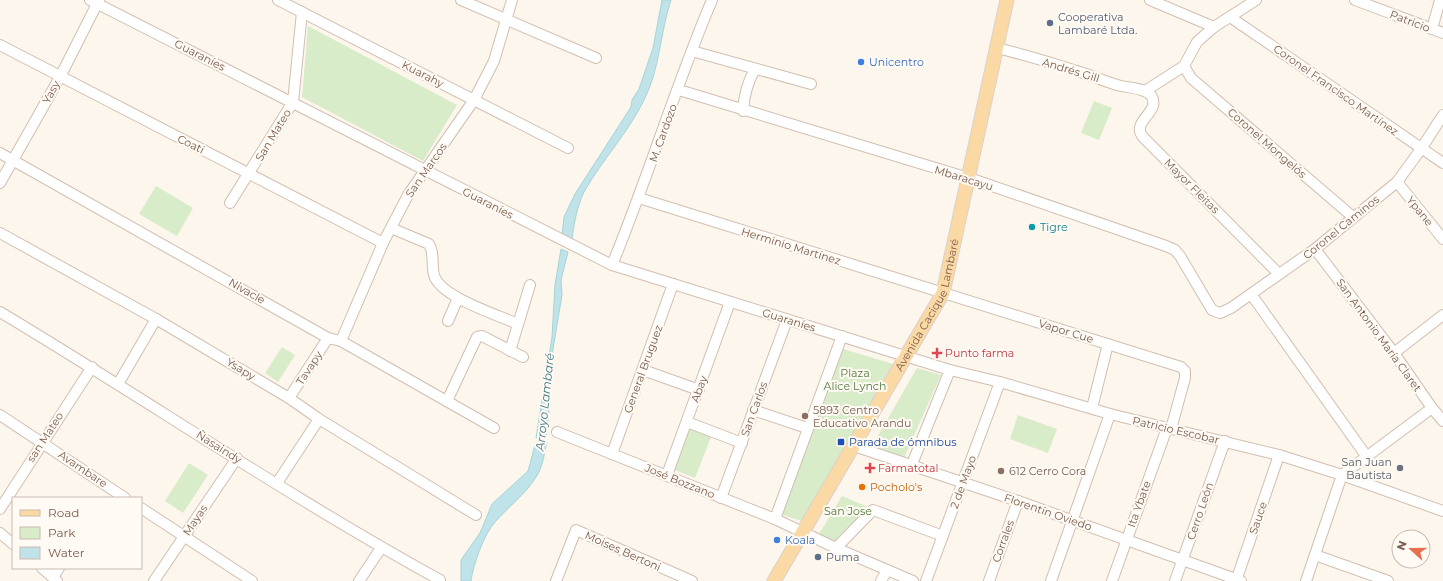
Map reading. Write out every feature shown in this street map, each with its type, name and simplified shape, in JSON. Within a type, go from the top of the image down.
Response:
[{"type":"main road","name":"Avenida Cacique Lambaré","points":[[782,581],[806,534],[946,294],[1000,49],[1008,0]]},
{"type":"main road","name":"Avenida Cacique Lambaré","points":[[1000,49],[1014,0]]},
{"type":"main road","name":"Avenida Cacique Lambaré","points":[[774,581],[806,534]]},
{"type":"street","name":"Kuarahy","points":[[278,0],[568,148]]},
{"type":"street","points":[[461,0],[596,58]]},
{"type":"street","name":"San Marcos","points":[[341,341],[383,243],[408,195],[474,100],[494,61],[512,0]]},
{"type":"street","name":"M. Cardozo","points":[[612,266],[640,198],[692,51],[712,0]]},
{"type":"street","points":[[1150,0],[1214,27]]},
{"type":"street","points":[[1146,91],[1184,66],[1198,42],[1214,27],[1256,0]]},
{"type":"street","name":"Patricio","points":[[1355,0],[1443,33]]},
{"type":"street","points":[[1432,29],[1440,0]]},
{"type":"street","name":"Yasy","points":[[0,183],[60,77],[96,1]]},
{"type":"street","name":"Guaraníes","points":[[96,1],[612,266],[910,357]]},
{"type":"street","name":"San Mateo","points":[[230,203],[293,102],[302,12]]},
{"type":"street","name":"Coronel Francisco Martínez","points":[[1230,17],[1443,163]]},
{"type":"street","name":"Coati","points":[[0,45],[383,243]]},
{"type":"street","name":"Andrés Gill","points":[[1000,49],[1084,73],[1119,86],[1146,91]]},
{"type":"street","points":[[692,51],[811,84]]},
{"type":"street","name":"Coronel Mongelós","points":[[1184,66],[1191,78],[1353,217]]},
{"type":"street","points":[[743,111],[744,95],[748,80],[755,69]]},
{"type":"street","name":"Mbaracayu","points":[[678,90],[743,111],[972,179],[1170,248],[1180,256],[1212,310],[1217,313]]},
{"type":"street","name":"Mayor Fleitas","points":[[1146,91],[1152,97],[1153,103],[1140,127],[1142,136],[1279,274]]},
{"type":"street","name":"Coronel Caminos","points":[[1217,313],[1223,313],[1315,249],[1397,182],[1443,115]]},
{"type":"street","name":"Nivacle","points":[[0,153],[328,338],[341,341],[494,428]]},
{"type":"street","name":"Ypane","points":[[1397,182],[1443,239]]},
{"type":"street","name":"Herminio Martínez","points":[[640,198],[946,294]]},
{"type":"street","points":[[390,228],[429,244],[432,250],[434,275],[440,285],[458,298],[518,324]]},
{"type":"street","name":"Ysapy","points":[[0,233],[156,319],[289,398],[319,419],[476,515]]},
{"type":"street","name":"San Antonio María Claret","points":[[1315,249],[1394,353],[1432,408],[1443,421]]},
{"type":"street","name":"General Bruguez","points":[[612,454],[673,284]]},
{"type":"street","points":[[510,351],[530,286]]},
{"type":"street","name":"Vapor Cue","points":[[946,294],[1181,367],[1186,373]]},
{"type":"street","points":[[1251,294],[1366,457]]},
{"type":"street","points":[[448,321],[458,298]]},
{"type":"street","name":"Abay","points":[[667,475],[730,302]]},
{"type":"street","name":"Ñasaindy","points":[[0,312],[92,367],[381,548],[440,580]]},
{"type":"street","points":[[1394,353],[1443,315]]},
{"type":"street","points":[[118,384],[156,319]]},
{"type":"street","name":"San Carlos","points":[[721,498],[788,320]]},
{"type":"street","points":[[447,401],[477,337],[482,336],[523,357]]},
{"type":"street","points":[[775,519],[807,428],[842,336]]},
{"type":"street","name":"Tavapy","points":[[289,398],[328,338]]},
{"type":"street","points":[[1092,408],[1108,344]]},
{"type":"street","name":"Patricio Escobar","points":[[910,357],[950,370],[1000,382],[1110,414],[1279,455],[1342,475],[1443,511]]},
{"type":"street","name":"san Mateo","points":[[0,509],[92,367]]},
{"type":"street","points":[[643,370],[699,390]]},
{"type":"street","points":[[912,464],[950,370]]},
{"type":"street","name":"Ita Ybate","points":[[1112,581],[1126,539],[1169,429],[1186,373]]},
{"type":"street","name":"2 de Mayo","points":[[926,581],[1000,382]]},
{"type":"street","points":[[1306,581],[1342,475],[1432,408]]},
{"type":"street","points":[[753,410],[807,428]]},
{"type":"street","points":[[1051,581],[1110,414]]},
{"type":"street","name":"Avambare","points":[[0,415],[42,442],[110,494],[121,497]]},
{"type":"street","points":[[277,483],[319,419]]},
{"type":"street","points":[[687,422],[742,443]]},
{"type":"street","name":"José Bozzano","points":[[556,432],[775,519],[836,548],[913,581]]},
{"type":"street","name":"Cerro León","points":[[1175,581],[1225,441]]},
{"type":"street","name":"Florentín Oviedo","points":[[857,447],[912,464],[1183,559],[1238,581]]},
{"type":"street","name":"Sauce","points":[[1238,581],[1279,455]]},
{"type":"street","name":"Mayas","points":[[154,581],[237,458]]},
{"type":"street","name":"Corrales","points":[[989,581],[1018,501]]},
{"type":"street","points":[[142,509],[252,581]]},
{"type":"street","points":[[836,548],[873,510],[943,536]]},
{"type":"street","name":"Moises Bertoni","points":[[556,581],[575,530],[676,578],[692,581]]},
{"type":"street","points":[[0,533],[12,543]]},
{"type":"street","points":[[360,581],[381,548]]},
{"type":"street","points":[[1315,554],[1388,581]]},
{"type":"street","points":[[43,569],[55,579],[59,569]]},
{"type":"street","points":[[881,581],[887,570]]},
{"type":"green space","points":[[308,26],[457,105],[423,161],[302,97]]},
{"type":"green space","points":[[1094,101],[1112,108],[1099,140],[1081,133]]},
{"type":"green space","points":[[156,186],[193,208],[177,236],[139,214]]},
{"type":"green space","points":[[282,347],[295,355],[278,382],[265,373]]},
{"type":"green space","name":"Plaza Alice Lynch","points":[[840,348],[893,364],[802,521],[780,514]]},
{"type":"green space","points":[[917,368],[941,375],[904,458],[872,446]]},
{"type":"green space","points":[[1018,415],[1057,429],[1048,453],[1010,439]]},
{"type":"green space","points":[[689,428],[711,437],[695,478],[672,469]]},
{"type":"green space","points":[[189,463],[208,475],[183,513],[165,501]]},
{"type":"green space","name":"San Jose","points":[[842,496],[868,507],[835,542],[819,534]]},
{"type":"water","points":[[662,0],[671,0],[664,25],[657,63],[644,100],[638,112],[584,192],[578,209],[572,239],[562,235],[564,217],[575,194],[631,107],[632,100],[639,89],[653,48]]},
{"type":"water","points":[[561,249],[568,252],[561,280],[562,295],[548,379],[550,402],[546,437],[536,438],[552,337],[555,285]]},
{"type":"water","points":[[547,442],[542,465],[536,477],[527,490],[500,516],[491,527],[480,550],[471,581],[461,581],[461,560],[480,533],[492,504],[528,471],[535,445]]},
{"type":"waterway","name":"Arroyo Lambaré","points":[[542,446],[543,436]]},
{"type":"place","name":"Cooperativa Lambaré Ltda.","points":[[1050,23]]},
{"type":"place","name":"Unicentro","points":[[861,62]]},
{"type":"place","name":"Tigre","points":[[1032,227]]},
{"type":"place","name":"Punto farma","points":[[937,353]]},
{"type":"place","name":"5893 Centro Educativo Arandu","points":[[805,416]]},
{"type":"place","name":"Parada de ómnibus","points":[[841,442]]},
{"type":"place","name":"Farmatotal","points":[[870,468]]},
{"type":"place","name":"San Juan Bautista","points":[[1400,468]]},
{"type":"place","name":"612 Cerro Cora","points":[[1001,471]]},
{"type":"place","name":"Pocholo's","points":[[862,487]]},
{"type":"place","name":"Koala","points":[[777,540]]},
{"type":"place","name":"Puma","points":[[818,557]]}]
